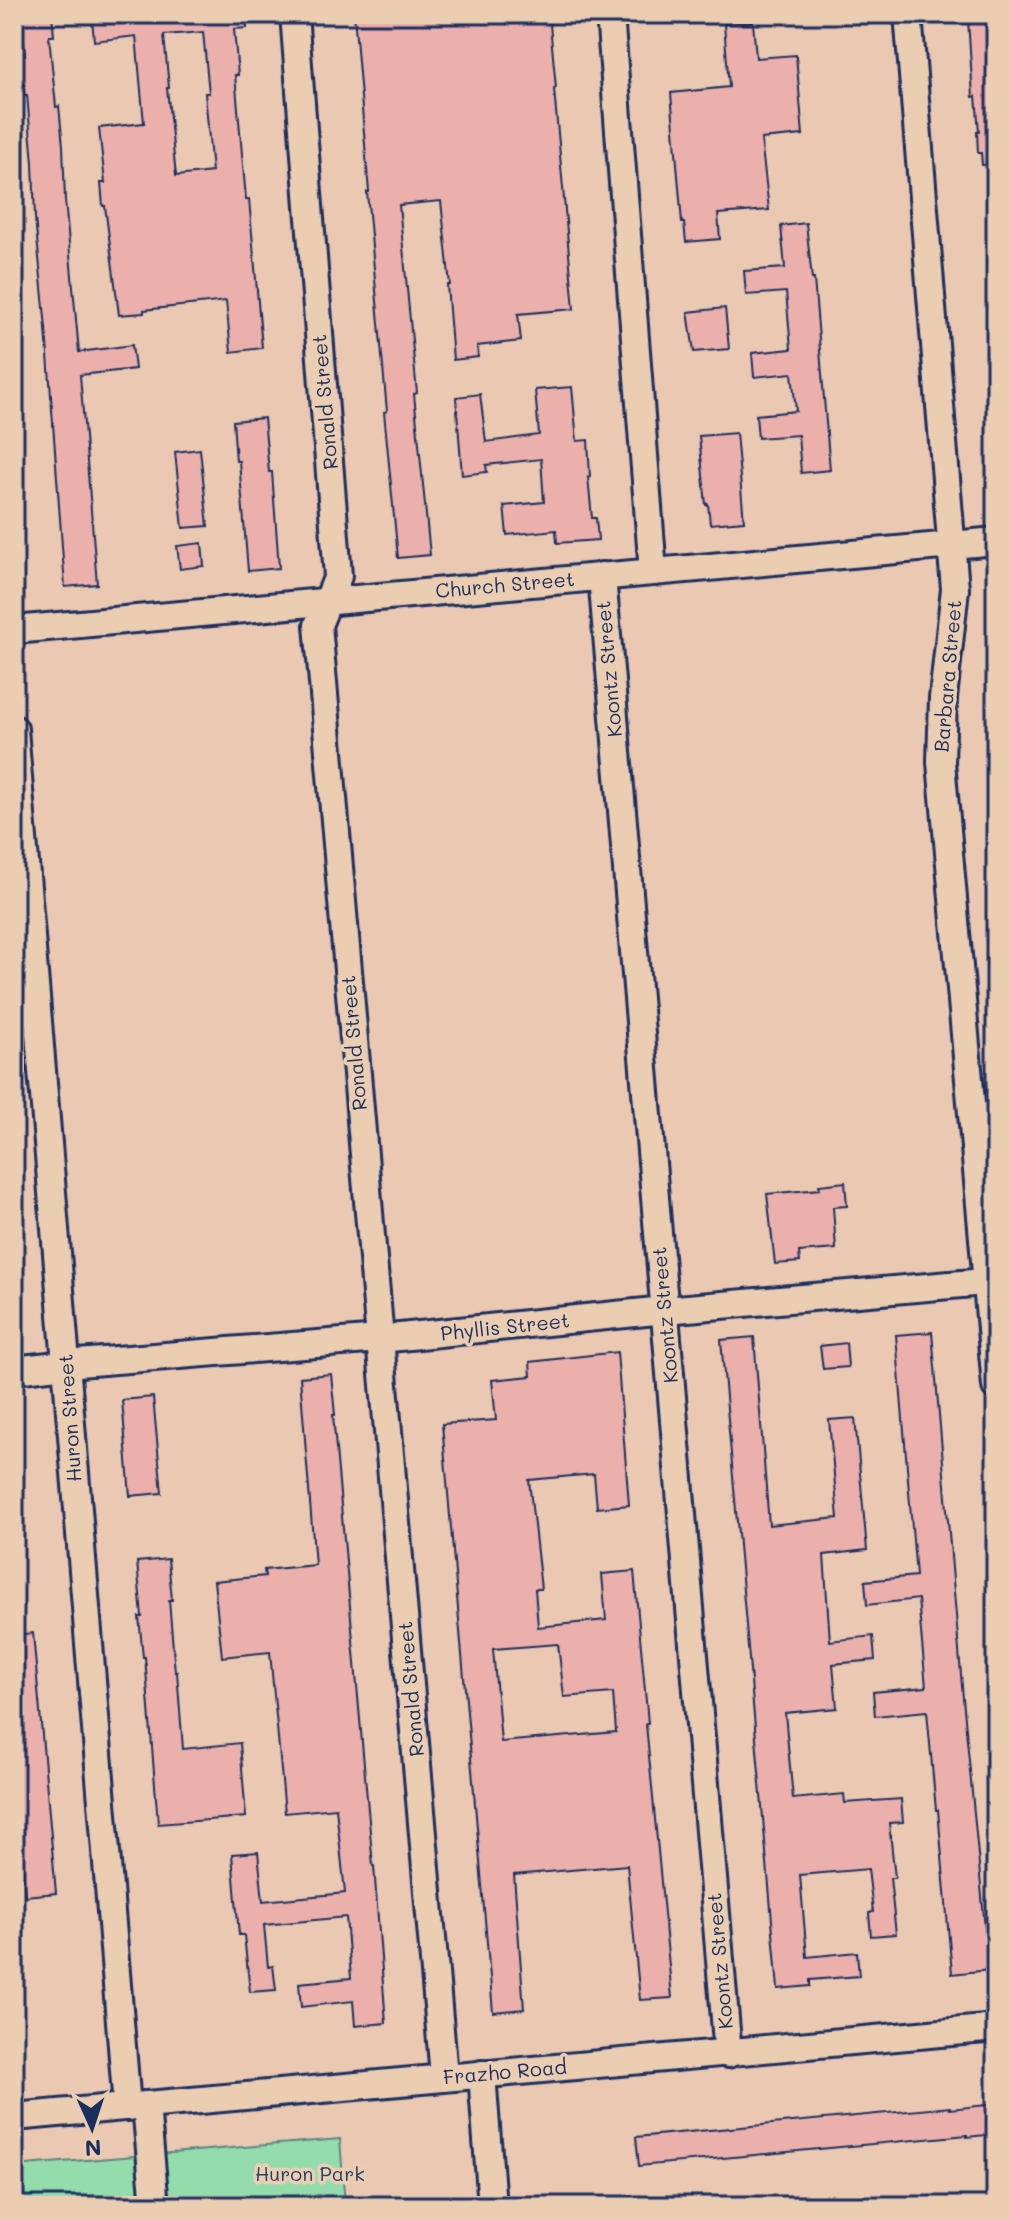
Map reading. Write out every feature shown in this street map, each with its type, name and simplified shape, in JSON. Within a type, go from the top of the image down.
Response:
[{"type":"street","name":"Ronald Street","points":[[294,14],[338,576],[318,625],[444,2076]]},
{"type":"street","points":[[610,14],[653,572]]},
{"type":"street","name":"Barbara Street","points":[[908,14],[955,589],[943,698],[941,762],[992,1282],[996,1386]]},
{"type":"street","name":"Church Street","points":[[14,630],[996,541]]},
{"type":"street","name":"Koontz Street","points":[[602,576],[728,2054]]},
{"type":"street","name":"Huron Street","points":[[14,729],[67,1391],[137,2106],[155,2206]]},
{"type":"street","name":"Phyllis Street","points":[[14,1370],[992,1282]]},
{"type":"street","name":"Frazho Road","points":[[14,2117],[996,2028]]},
{"type":"street","points":[[482,2074],[492,2206]]},
{"type":"green space","name":"Huron Park","points":[[340,2139],[345,2206],[14,2206],[14,2166]]},
{"type":"building","points":[[21,14],[52,14],[54,36],[49,36],[63,146],[79,352],[132,345],[135,369],[80,375],[97,584],[65,587],[33,163],[20,55],[25,55]]},
{"type":"building","points":[[128,14],[246,14],[247,28],[234,29],[238,75],[235,75],[262,348],[231,352],[226,301],[119,315],[103,206],[101,183],[105,183],[99,128],[144,123],[136,36],[94,41],[92,18]],"holes":[[[203,32],[209,93],[205,93],[212,172],[176,176],[164,35]]]},
{"type":"building","points":[[354,14],[549,14],[574,309],[518,314],[521,341],[477,346],[478,357],[453,360],[447,285],[450,285],[441,201],[399,205],[430,555],[398,558]]},
{"type":"building","points":[[996,17],[996,164],[982,165],[981,153],[978,153],[979,132],[976,96],[973,97],[968,20]]},
{"type":"building","points":[[753,22],[756,58],[796,55],[803,135],[761,139],[769,210],[718,214],[720,239],[686,242],[671,93],[729,87],[724,24]]},
{"type":"building","points":[[806,223],[814,279],[830,470],[801,473],[798,435],[758,438],[756,415],[796,411],[792,373],[754,377],[752,353],[791,349],[786,292],[746,295],[744,271],[785,268],[781,226]]},
{"type":"building","points":[[725,308],[729,349],[694,352],[688,312]]},
{"type":"building","points":[[572,387],[577,441],[588,440],[592,518],[596,518],[598,540],[557,543],[556,530],[507,535],[504,506],[544,502],[541,459],[486,465],[487,472],[462,475],[456,397],[480,394],[486,442],[539,435],[535,390]]},
{"type":"building","points":[[264,418],[269,472],[272,472],[279,568],[248,571],[233,421]]},
{"type":"building","points":[[736,433],[744,521],[710,524],[699,436]]},
{"type":"building","points":[[200,449],[208,526],[183,528],[175,452]]},
{"type":"building","points":[[202,543],[204,566],[180,569],[177,546]]},
{"type":"building","points":[[845,1182],[847,1206],[833,1207],[836,1249],[799,1252],[800,1262],[775,1264],[767,1194],[820,1189],[819,1185]]},
{"type":"building","points":[[932,1332],[989,1970],[952,1974],[927,1711],[875,1716],[873,1692],[926,1687],[918,1599],[867,1605],[865,1581],[916,1576],[896,1335]]},
{"type":"building","points":[[754,1337],[769,1525],[838,1518],[829,1420],[855,1418],[867,1550],[824,1555],[830,1641],[873,1636],[875,1660],[833,1664],[837,1708],[785,1713],[793,1799],[844,1794],[845,1803],[901,1799],[903,1822],[889,1823],[895,1878],[890,1878],[896,1934],[871,1936],[869,1913],[873,1912],[868,1869],[800,1875],[807,1957],[857,1952],[859,1976],[810,1980],[810,1986],[778,1989],[721,1340]]},
{"type":"building","points":[[846,1343],[848,1367],[823,1369],[820,1346]]},
{"type":"building","points":[[617,1352],[629,1505],[597,1508],[594,1474],[529,1480],[541,1589],[535,1589],[538,1627],[606,1620],[602,1574],[634,1571],[672,1998],[640,2000],[627,1865],[514,1875],[524,2009],[493,2012],[442,1424],[496,1420],[492,1380],[531,1376],[530,1362]],"holes":[[[558,1644],[564,1697],[613,1693],[616,1732],[501,1742],[493,1649]]]},
{"type":"building","points":[[331,1374],[386,2023],[355,2026],[353,2001],[301,2007],[299,1983],[351,1978],[346,1917],[264,1925],[268,1967],[273,1966],[276,1990],[250,1992],[244,1935],[239,1935],[232,1854],[258,1852],[263,1901],[345,1893],[336,1808],[285,1813],[270,1652],[222,1657],[214,1581],[265,1576],[264,1570],[315,1565],[300,1377]]},
{"type":"building","points":[[153,1397],[162,1493],[130,1496],[122,1400]]},
{"type":"building","points":[[168,1559],[183,1749],[240,1743],[246,1817],[158,1824],[139,1617],[142,1617],[137,1562]]},
{"type":"building","points":[[33,1633],[56,1893],[25,1896],[14,1763],[14,1635]]},
{"type":"building","points":[[996,2104],[996,2134],[639,2166],[636,2137]]}]
